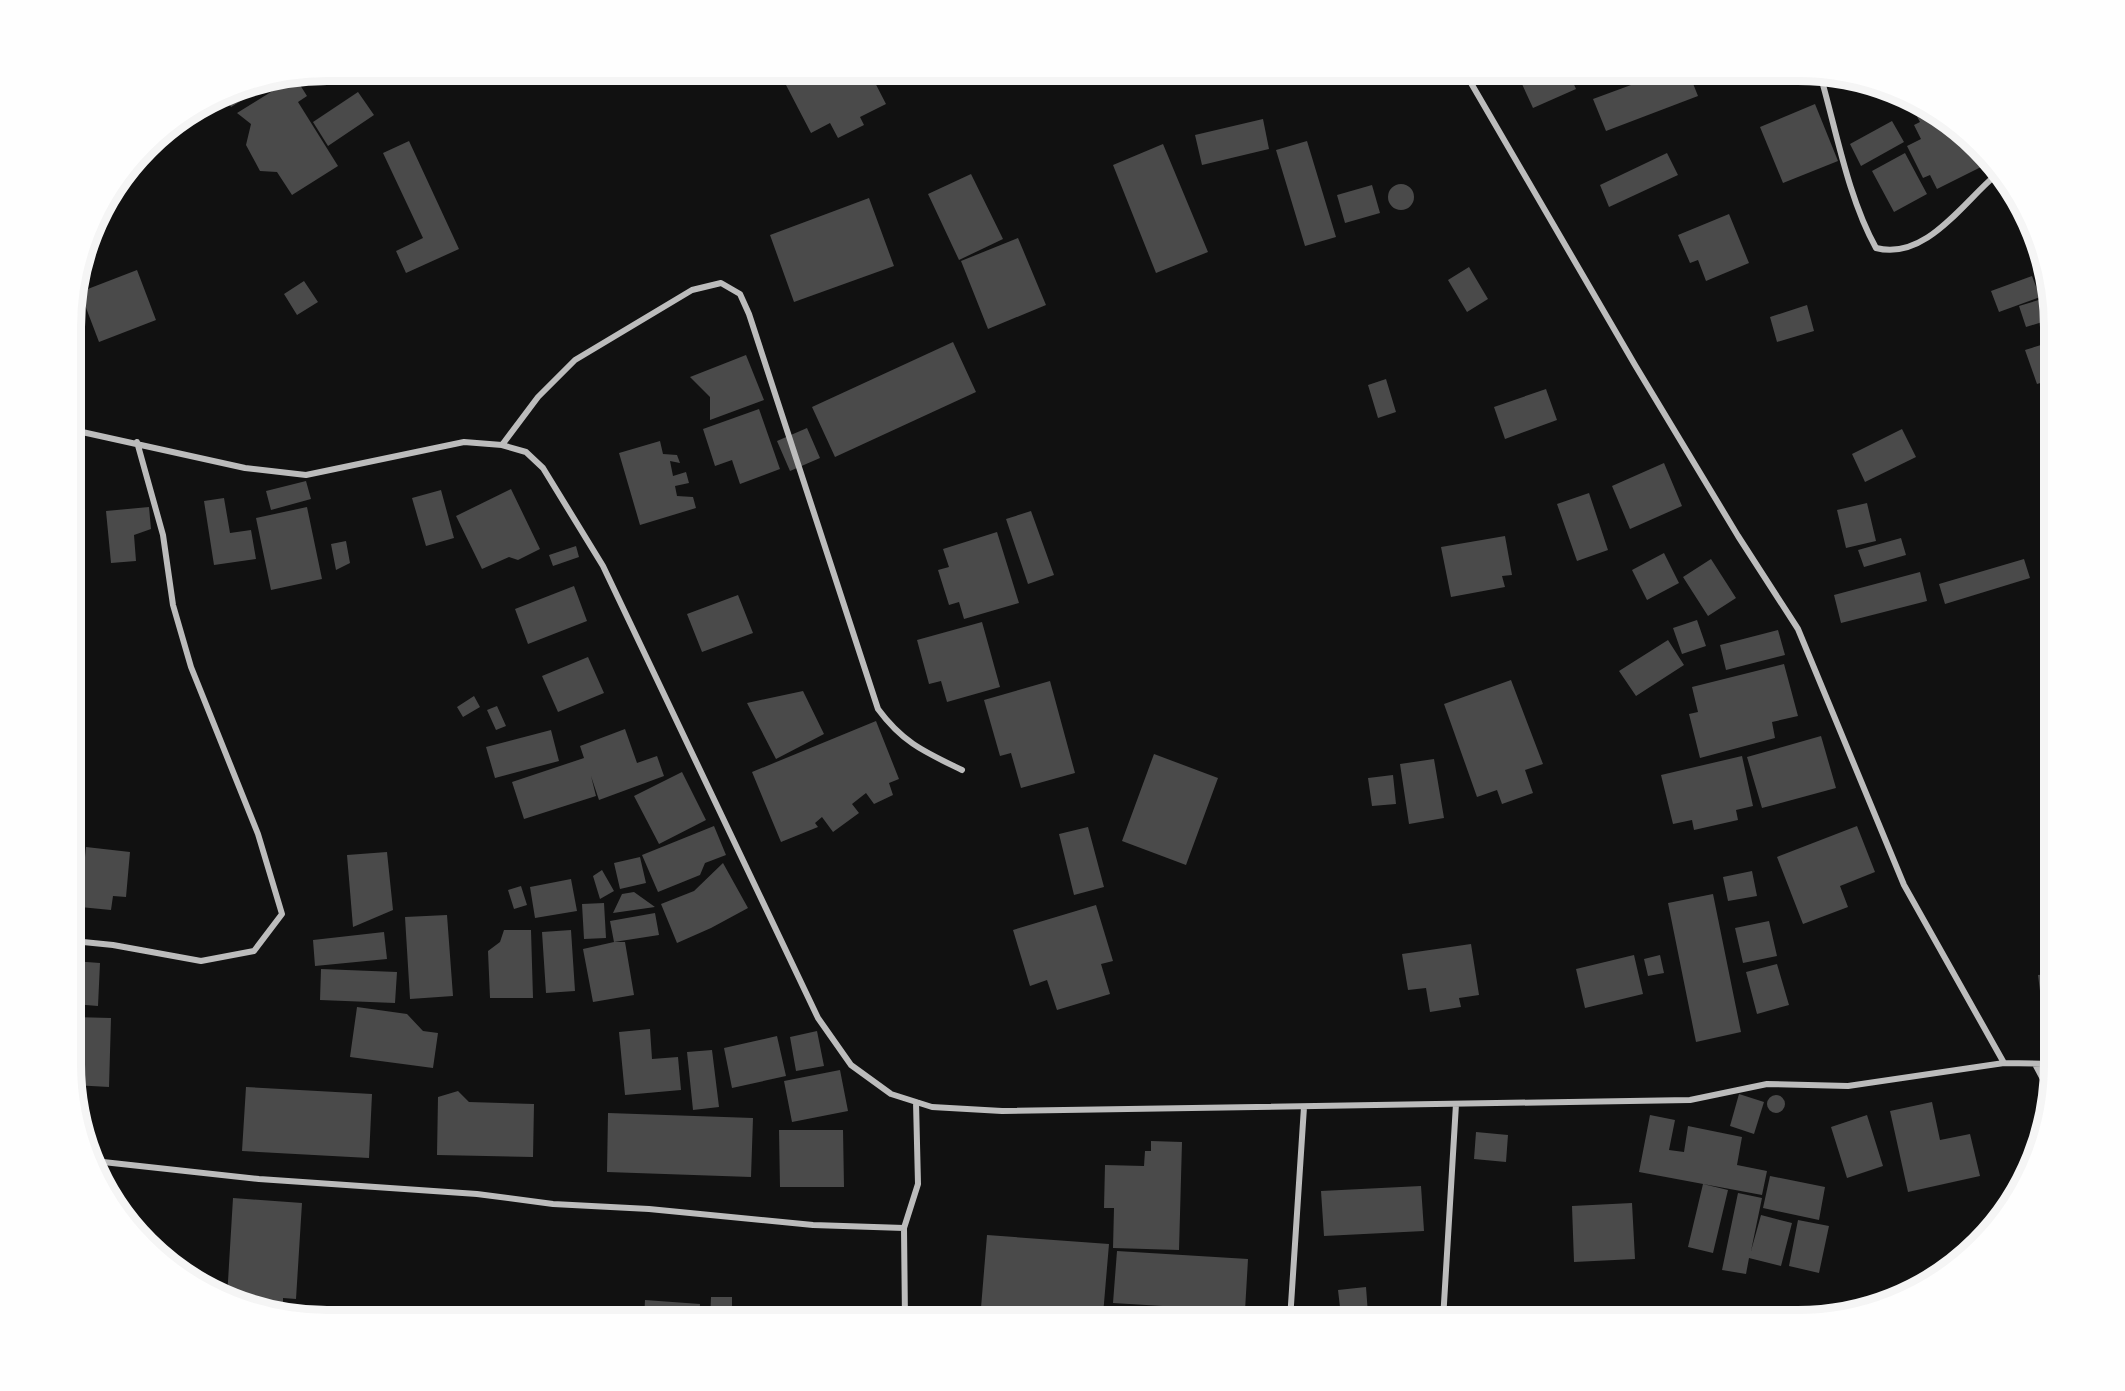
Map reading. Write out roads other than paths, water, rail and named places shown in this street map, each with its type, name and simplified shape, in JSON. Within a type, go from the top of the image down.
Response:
[{"type":"street","points":[[1471,81],[1612,326],[1738,536],[1798,629],[1904,885],[2004,1063]]},
{"type":"street","points":[[1822,83],[1850,180],[1868,234],[1876,248],[1904,250],[1930,236],[1994,178]]},
{"type":"street","points":[[502,445],[538,397],[575,360],[692,290],[721,283],[740,294],[753,325],[878,709],[894,731],[915,747],[962,770]]},
{"type":"street","points":[[81,432],[137,442],[245,468],[306,475],[464,442],[502,445],[526,453],[543,468],[603,566],[818,1018],[851,1065],[891,1094],[932,1107],[1002,1111],[1690,1100],[1767,1084],[1848,1086],[2004,1063],[2044,1064]]},
{"type":"street","points":[[81,942],[113,945],[201,961],[254,951],[282,914],[258,834],[191,667],[173,605],[163,535],[144,476],[137,442]]},
{"type":"street","points":[[2035,1064],[2043,1079]]},
{"type":"street","points":[[905,1310],[904,1228],[918,1184],[916,1102]]},
{"type":"street","points":[[1444,1310],[1456,1104]]},
{"type":"street","points":[[1291,1310],[1304,1107]]},
{"type":"street","points":[[102,1162],[259,1179],[477,1194],[553,1204],[649,1209],[813,1225],[904,1228]]}]
